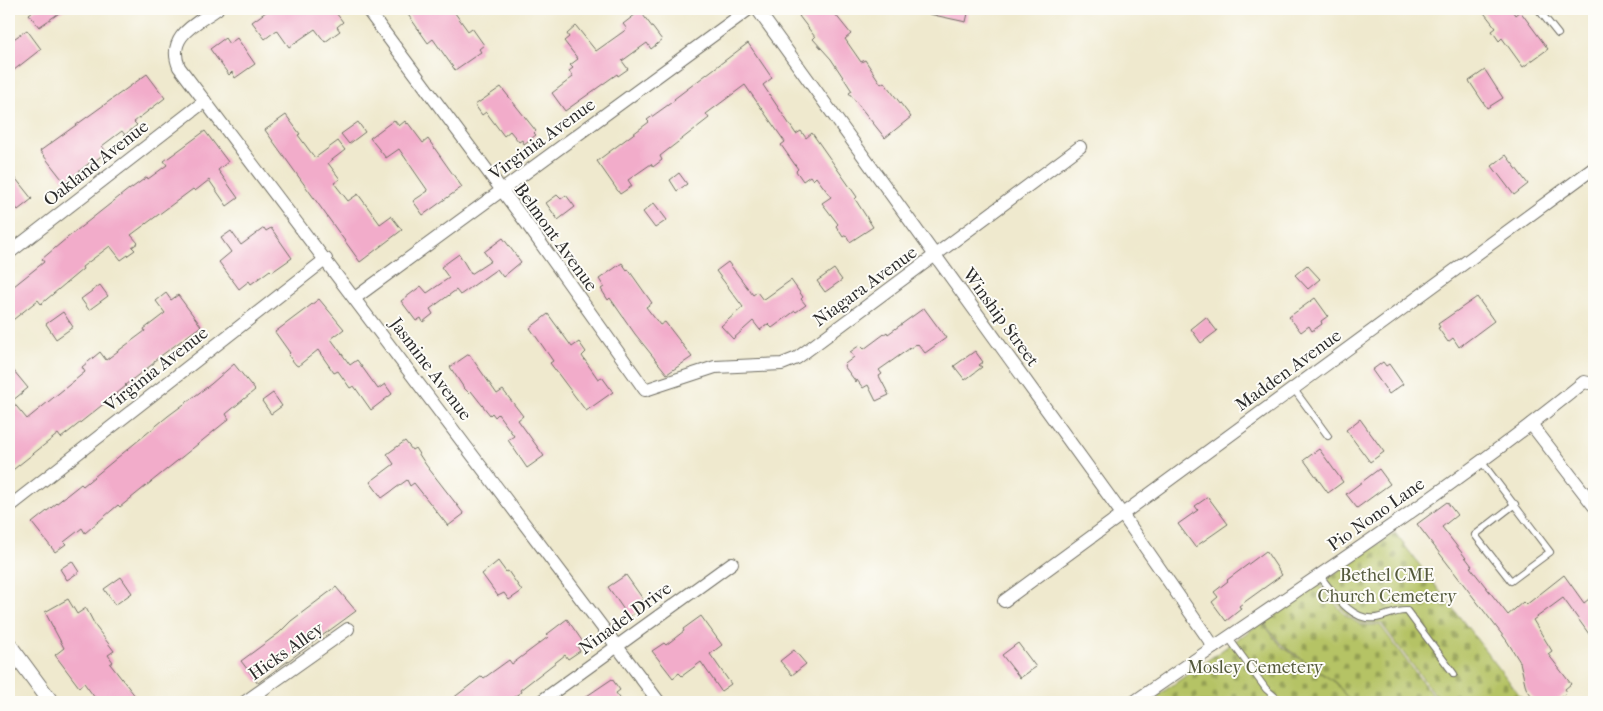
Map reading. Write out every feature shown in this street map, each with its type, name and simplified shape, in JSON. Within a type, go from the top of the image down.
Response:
[{"type":"street","name":"Jasmine Avenue","points":[[217,9],[183,34],[177,42],[175,57],[179,67],[659,702]]},
{"type":"street","name":"Belmont Avenue","points":[[367,9],[502,190],[644,390]]},
{"type":"street","name":"Virginia Avenue","points":[[355,298],[749,9]]},
{"type":"street","name":"Winship Street","points":[[757,9],[1122,514],[1214,646]]},
{"type":"street","name":"Oakland Avenue","points":[[9,253],[205,101]]},
{"type":"street","name":"Niagara Avenue","points":[[644,390],[715,367],[782,364],[797,358],[1080,147]]},
{"type":"street","name":"Madden Avenue","points":[[1004,601],[1594,168]]},
{"type":"street","name":"Virginia Avenue","points":[[9,507],[326,259]]},
{"type":"street","name":"Pio Nono Lane","points":[[1134,702],[1390,526],[1589,383]]},
{"type":"street","points":[[1531,424],[1594,506]]},
{"type":"street","name":"Ninadel Drive","points":[[540,702],[732,563]]},
{"type":"street","name":"Hicks Alley","points":[[244,702],[348,629]]},
{"type":"street","points":[[9,645],[51,702]]},
{"type":"lane","points":[[1538,9],[1558,34]]},
{"type":"lane","points":[[1293,388],[1328,436]]},
{"type":"lane","points":[[1480,460],[1515,504],[1550,552],[1511,582],[1476,534],[1515,504]]},
{"type":"lane","points":[[1319,575],[1346,606],[1362,617],[1373,618],[1399,610],[1407,611],[1454,674]]},
{"type":"lane","points":[[1228,637],[1266,689],[1281,702]]},
{"type":"green space","name":"Bethel CME Church Cemetery","points":[[1395,533],[1525,702],[1440,702],[1381,623],[1361,623],[1347,614],[1320,583]]},
{"type":"green space","points":[[1318,584],[1345,615],[1361,625],[1380,625],[1437,702],[1351,702],[1336,683],[1282,645],[1263,622]]},
{"type":"green space","name":"Mosley Cemetery","points":[[1262,622],[1281,646],[1336,683],[1350,702],[1161,702],[1157,696]]},
{"type":"building","points":[[36,9],[65,9],[39,27],[29,14]]},
{"type":"building","points":[[270,9],[333,9],[343,22],[337,27],[340,31],[325,42],[315,29],[289,47],[277,30],[265,39],[252,22]]},
{"type":"building","points":[[404,9],[452,9],[468,31],[472,28],[484,45],[479,49],[481,52],[455,70],[433,39],[428,43]]},
{"type":"building","points":[[809,9],[831,9],[851,34],[845,39],[861,62],[865,60],[881,84],[884,82],[911,117],[885,138],[849,93],[852,91],[831,59],[813,39],[815,37],[799,16]]},
{"type":"building","points":[[929,9],[969,9],[966,22],[929,14]]},
{"type":"building","points":[[1481,9],[1511,9],[1515,15],[1520,11],[1548,49],[1523,67],[1502,38],[1499,41],[1492,31],[1496,28]]},
{"type":"building","points":[[640,11],[662,40],[651,49],[647,43],[622,61],[628,69],[618,76],[617,74],[565,111],[552,93],[573,77],[569,71],[573,68],[570,65],[578,59],[564,41],[569,37],[567,34],[576,26],[596,51],[627,29],[623,24]]},
{"type":"building","points":[[27,30],[41,49],[9,74],[9,46],[14,42],[12,40]]},
{"type":"building","points":[[225,38],[229,44],[237,38],[255,64],[235,78],[232,72],[229,75],[210,49]]},
{"type":"building","points":[[748,43],[772,78],[763,85],[796,134],[801,131],[806,138],[812,133],[857,197],[855,199],[873,227],[850,242],[846,235],[843,237],[836,226],[838,224],[822,203],[831,197],[816,177],[813,180],[810,176],[803,181],[796,171],[798,169],[781,145],[785,142],[745,85],[706,114],[709,118],[660,156],[662,160],[653,167],[651,164],[628,180],[632,186],[620,194],[597,161],[649,122],[647,120]]},
{"type":"building","points":[[1485,70],[1503,98],[1487,108],[1469,81]]},
{"type":"building","points":[[147,74],[165,98],[134,122],[137,125],[125,135],[122,131],[102,146],[106,152],[65,183],[40,151]]},
{"type":"building","points":[[501,87],[536,131],[534,133],[536,135],[524,144],[522,140],[519,142],[510,131],[504,136],[486,112],[482,115],[475,105]]},
{"type":"building","points":[[286,115],[315,158],[338,141],[345,150],[328,163],[340,179],[334,183],[348,201],[358,194],[380,224],[391,216],[402,230],[360,262],[265,130]]},
{"type":"building","points":[[394,120],[399,126],[405,121],[408,123],[423,143],[428,139],[462,187],[423,215],[413,201],[428,191],[399,149],[386,158],[370,138]]},
{"type":"building","points":[[358,122],[365,132],[349,144],[341,134]]},
{"type":"building","points":[[205,131],[228,162],[218,170],[238,198],[227,206],[209,180],[195,191],[193,189],[131,235],[138,243],[132,247],[135,250],[121,260],[110,246],[82,267],[83,269],[41,304],[38,300],[9,323],[9,290],[44,262],[42,259],[67,238],[129,189],[147,177],[148,179],[167,165],[164,161]]},
{"type":"building","points":[[1506,155],[1528,184],[1514,195],[1492,166]]},
{"type":"building","points":[[9,170],[32,199],[18,210],[9,199]]},
{"type":"building","points":[[679,173],[687,184],[677,191],[670,180]]},
{"type":"building","points":[[557,195],[561,199],[566,195],[575,207],[558,220],[546,203]]},
{"type":"building","points":[[654,203],[667,220],[655,228],[643,212]]},
{"type":"building","points":[[264,228],[266,231],[271,228],[292,258],[272,272],[270,270],[251,284],[249,281],[239,289],[219,262],[231,252],[221,238],[231,231],[241,245]]},
{"type":"building","points":[[503,238],[521,262],[503,277],[497,269],[460,295],[456,290],[430,309],[433,314],[423,322],[421,318],[416,321],[401,301],[421,286],[427,293],[449,278],[441,267],[459,254],[471,274],[491,261],[484,252]]},
{"type":"building","points":[[728,262],[753,295],[757,292],[763,300],[791,280],[803,297],[801,299],[806,305],[772,328],[768,324],[760,330],[753,321],[733,339],[721,326],[743,307],[716,271]]},
{"type":"building","points":[[622,263],[652,303],[646,307],[660,325],[665,322],[692,357],[667,374],[635,334],[610,298],[608,300],[601,289],[604,287],[599,279]]},
{"type":"building","points":[[1307,265],[1320,279],[1308,289],[1295,275]]},
{"type":"building","points":[[834,269],[842,280],[825,292],[817,281]]},
{"type":"building","points":[[100,285],[108,296],[89,310],[81,299]]},
{"type":"building","points":[[166,293],[171,300],[178,295],[201,326],[154,361],[154,363],[61,438],[58,434],[9,473],[9,365],[28,388],[12,401],[27,419],[85,372],[82,367],[100,352],[106,360],[145,331],[144,329],[165,313],[156,301]]},
{"type":"building","points":[[1477,297],[1494,321],[1459,347],[1453,338],[1448,342],[1438,328],[1440,327],[1438,324]]},
{"type":"building","points":[[1315,298],[1328,316],[1321,321],[1322,324],[1312,331],[1309,326],[1301,332],[1289,317]]},
{"type":"building","points":[[319,299],[344,329],[331,339],[350,365],[357,360],[378,389],[385,384],[392,394],[371,410],[354,386],[350,388],[338,371],[334,373],[318,350],[298,366],[288,355],[290,353],[275,332]]},
{"type":"building","points":[[924,308],[946,338],[925,353],[916,344],[879,370],[882,374],[879,376],[889,395],[876,401],[868,385],[863,388],[844,366],[854,357],[850,352],[860,345],[864,349]]},
{"type":"building","points":[[63,312],[73,327],[56,339],[46,324]]},
{"type":"building","points":[[548,314],[572,347],[579,342],[586,352],[582,356],[598,379],[602,377],[613,392],[586,411],[550,363],[553,361],[530,328]]},
{"type":"building","points":[[1206,317],[1217,331],[1201,343],[1191,329]]},
{"type":"building","points":[[975,351],[983,362],[979,365],[982,367],[965,380],[954,366]]},
{"type":"building","points":[[469,354],[497,394],[503,390],[523,416],[518,420],[544,456],[527,468],[508,440],[514,436],[498,414],[495,417],[492,413],[490,415],[471,391],[469,393],[464,388],[450,367]]},
{"type":"building","points":[[1383,362],[1386,366],[1389,364],[1403,384],[1389,394],[1372,370]]},
{"type":"building","points":[[234,364],[255,390],[226,414],[229,419],[120,507],[118,505],[85,533],[82,528],[55,552],[32,523],[81,484],[83,486]]},
{"type":"building","points":[[273,393],[282,406],[271,414],[262,401]]},
{"type":"building","points":[[1360,419],[1384,452],[1370,462],[1346,430]]},
{"type":"building","points":[[405,441],[412,450],[415,448],[464,514],[448,526],[414,483],[410,486],[407,480],[382,498],[370,482],[394,464],[387,454]]},
{"type":"building","points":[[1319,449],[1343,482],[1328,493],[1304,460]]},
{"type":"building","points":[[1379,469],[1390,484],[1357,508],[1346,494]]},
{"type":"building","points":[[1208,497],[1228,524],[1195,547],[1178,524],[1198,510],[1195,506]]},
{"type":"building","points":[[1447,502],[1457,515],[1442,527],[1472,566],[1470,567],[1508,615],[1523,602],[1526,605],[1564,575],[1584,603],[1594,595],[1594,641],[1563,598],[1533,620],[1552,651],[1548,654],[1571,684],[1565,689],[1567,692],[1554,702],[1536,702],[1526,688],[1520,662],[1507,641],[1417,524]]},
{"type":"building","points":[[1266,551],[1282,575],[1239,606],[1241,609],[1226,621],[1212,602],[1218,597],[1214,592]]},
{"type":"building","points":[[72,561],[79,572],[67,580],[60,569]]},
{"type":"building","points":[[498,561],[506,572],[508,571],[522,591],[509,600],[504,593],[498,596],[482,574]]},
{"type":"building","points":[[626,575],[643,599],[635,605],[639,610],[629,617],[608,587]]},
{"type":"building","points":[[121,577],[132,593],[115,605],[104,589]]},
{"type":"building","points":[[336,587],[356,611],[258,683],[241,661]]},
{"type":"building","points":[[68,599],[77,614],[86,608],[96,627],[114,651],[108,655],[113,662],[110,664],[140,702],[98,702],[84,683],[79,687],[55,655],[64,648],[45,612]]},
{"type":"building","points":[[701,616],[722,645],[710,654],[731,684],[721,691],[701,662],[682,676],[679,673],[673,678],[652,651],[664,643],[666,645]]},
{"type":"building","points":[[567,619],[583,642],[577,646],[580,651],[568,659],[565,655],[507,702],[448,702],[482,676],[484,678],[509,660],[512,664],[548,637],[546,635]]},
{"type":"building","points":[[1018,643],[1036,667],[1020,678],[1002,655]]},
{"type":"building","points":[[794,650],[806,664],[792,675],[780,661]]},
{"type":"building","points":[[612,679],[620,690],[616,693],[623,702],[578,702]]}]
